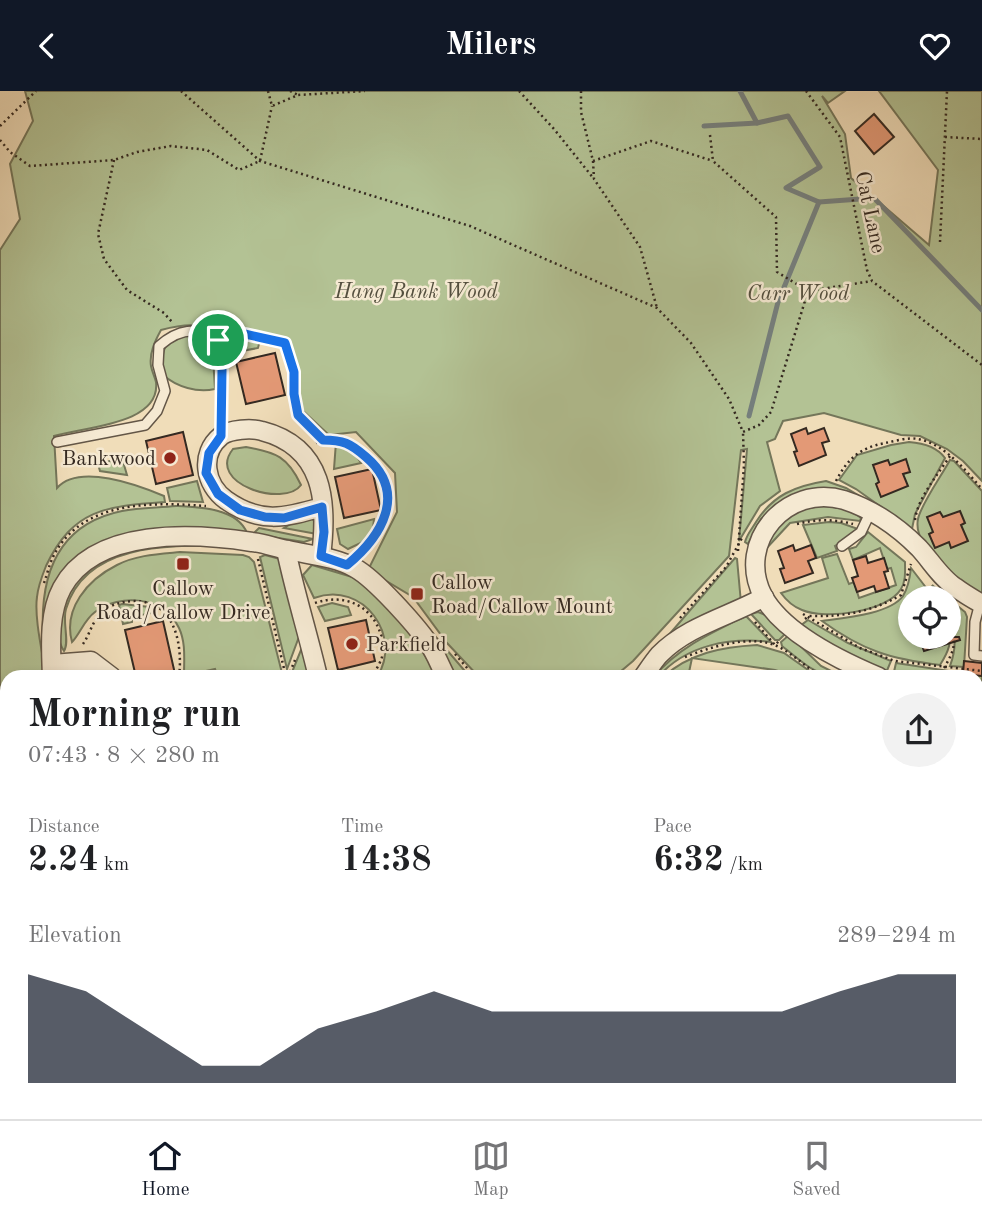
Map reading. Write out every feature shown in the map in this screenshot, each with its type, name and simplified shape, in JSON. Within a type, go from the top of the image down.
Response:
[{"type":"street","points":[[321,556],[324,532],[322,493],[316,471],[300,450],[278,435],[257,429],[221,436],[209,453],[206,473],[218,494],[240,510],[265,517],[284,518],[322,507]]},
{"type":"street","points":[[863,670],[844,662],[797,620],[776,613],[764,597],[758,583],[757,548],[771,519],[791,505],[817,498],[841,499],[872,510],[910,552],[952,586],[981,603]]},
{"type":"street","points":[[103,670],[91,661],[52,670],[53,618],[61,588],[83,561],[113,547],[148,538],[207,538],[254,542],[321,556],[354,567],[373,583],[429,644],[442,670]]},
{"type":"street","points":[[286,550],[298,607],[316,670]]},
{"type":"street","points":[[648,670],[660,654],[701,625],[764,597]]},
{"type":"lane","points":[[57,442],[145,425],[157,411],[164,391],[158,365],[159,346],[170,336],[207,331],[218,340],[222,370],[221,436]]},
{"type":"lane","points":[[842,546],[854,539],[872,510]]},
{"type":"lane","points":[[981,603],[975,622],[974,655],[982,656]]},
{"type":"path","points":[[0,125],[36,91]]},
{"type":"path","points":[[181,91],[260,160],[470,226],[657,308],[691,343],[729,399],[743,432],[744,465],[738,531]]},
{"type":"path","points":[[260,160],[272,106],[268,91]]},
{"type":"path","points":[[290,91],[298,95]]},
{"type":"path","points":[[272,106],[298,95],[365,91]]},
{"type":"path","points":[[519,91],[594,179],[640,247],[657,308]]},
{"type":"path","points":[[581,91],[581,112],[593,161],[594,179]]},
{"type":"path","name":"Cat Lane","points":[[806,91],[840,137],[850,197],[872,281],[982,365]]},
{"type":"path","points":[[940,242],[947,91]]},
{"type":"path","points":[[710,135],[713,161]]},
{"type":"path","points":[[945,137],[982,139]]},
{"type":"path","points":[[0,140],[10,152],[30,166],[114,160],[137,152],[171,146],[207,151],[239,170],[260,160]]},
{"type":"path","points":[[593,161],[651,141],[713,161],[776,217],[777,272],[808,291],[872,281]]},
{"type":"path","points":[[114,160],[98,234],[104,259],[127,290],[164,313],[181,333]]},
{"type":"path","points":[[743,432],[759,425],[771,412],[808,291]]},
{"type":"path","points":[[218,340],[236,332],[285,343],[294,372],[298,415],[323,440]]},
{"type":"path","points":[[836,481],[855,453],[872,445],[917,439],[950,456],[982,489]]},
{"type":"path","points":[[300,450],[323,440],[344,440],[379,467],[388,491],[387,513],[374,537],[347,565]]},
{"type":"path","points":[[775,645],[797,620],[809,616],[839,617],[854,614],[890,601],[901,594],[911,565],[910,552],[916,512],[950,456]]},
{"type":"path","points":[[792,525],[810,520],[840,520],[863,527]]},
{"type":"path","points":[[254,542],[284,670]]},
{"type":"path","points":[[910,552],[911,565],[918,574]]},
{"type":"path","points":[[298,607],[326,599],[347,600],[365,607],[377,621],[383,642],[382,657],[376,670]]},
{"type":"path","points":[[76,664],[72,650],[85,643],[101,612],[119,602],[142,601],[164,610],[178,635],[180,670]]},
{"type":"path","points":[[797,620],[809,616]]},
{"type":"path","points":[[809,616],[874,654],[895,661],[969,670]]},
{"type":"path","points":[[676,663],[711,647],[749,642],[775,645],[812,670]]},
{"type":"path","points":[[944,668],[954,649]]},
{"type":"green space","points":[[25,91],[845,91],[828,103],[822,96],[845,134],[851,178],[929,245],[938,170],[879,91],[982,91],[982,481],[947,449],[920,436],[901,435],[824,413],[783,421],[775,439],[767,442],[780,491],[760,506],[739,541],[747,449],[741,450],[729,556],[622,670],[472,670],[447,643],[413,597],[368,570],[397,512],[395,473],[356,432],[329,435],[302,410],[287,341],[234,328],[222,335],[193,325],[177,326],[161,330],[155,343],[151,366],[156,382],[154,396],[146,407],[134,416],[118,422],[54,436],[57,488],[79,477],[94,477],[125,482],[164,496],[165,502],[125,506],[93,514],[68,533],[56,547],[39,585],[36,606],[45,670],[0,670],[0,250],[20,219],[10,164],[33,121]]},
{"type":"green space","points":[[194,335],[212,342],[215,389],[188,388],[163,375],[162,357],[167,345],[176,338]]},
{"type":"green space","points":[[261,336],[258,348],[236,352],[232,337]]},
{"type":"green space","points":[[336,442],[351,447],[361,463],[334,469]]},
{"type":"green space","points":[[909,442],[929,446],[945,458],[915,514],[912,529],[839,480],[857,455]]},
{"type":"green space","points":[[246,447],[280,457],[291,468],[301,485],[280,494],[250,489],[238,482],[230,473],[227,462],[233,449]]},
{"type":"green space","points":[[122,458],[127,475],[100,471],[98,464]]},
{"type":"green space","points":[[950,460],[982,491],[982,596],[951,574],[930,553],[918,530],[918,519],[923,506]]},
{"type":"green space","points":[[197,481],[203,502],[170,501],[167,488]]},
{"type":"green space","points":[[826,481],[846,488],[878,507],[792,497],[761,519],[748,544],[745,542],[763,513],[777,498],[795,489]]},
{"type":"green space","points":[[176,506],[205,508],[226,514],[235,518],[247,533],[118,536],[80,556],[43,634],[45,591],[50,572],[57,555],[68,540],[82,527],[122,511]]},
{"type":"green space","points":[[815,506],[845,509],[861,518],[860,521],[828,517],[790,523],[764,551],[767,541],[782,520]]},
{"type":"green space","points":[[312,518],[317,534],[284,528],[299,519]]},
{"type":"green space","points":[[374,519],[367,540],[348,549],[340,544],[337,529]]},
{"type":"green space","points":[[829,522],[858,529],[854,535],[835,546],[837,551],[817,558],[803,525]]},
{"type":"green space","points":[[259,528],[313,539],[304,542],[253,534]]},
{"type":"green space","points":[[868,532],[905,562],[904,583],[898,586],[898,592],[894,597],[855,612],[825,614],[799,609],[781,593],[828,578],[822,558],[837,554],[849,584],[854,582],[859,598],[896,585],[891,568],[887,569],[880,548],[853,560],[849,549],[856,547]]},
{"type":"green space","points":[[175,544],[221,546],[153,548],[109,560],[91,572],[76,588],[66,609],[64,651],[59,638],[68,595],[77,580],[89,568],[120,554],[138,549]]},
{"type":"green space","points":[[180,552],[249,557],[254,562],[281,670],[184,670],[184,645],[179,628],[163,609],[141,601],[129,600],[105,606],[88,619],[72,642],[70,630],[74,607],[87,587],[117,565],[148,555]]},
{"type":"green space","points":[[265,555],[280,559],[300,634],[287,669],[260,557]]},
{"type":"green space","points":[[735,558],[737,559],[741,603],[639,670]]},
{"type":"green space","points":[[312,565],[359,579],[407,626],[434,670],[380,670],[384,661],[385,645],[382,630],[374,616],[363,605],[349,597],[332,595],[314,598],[303,575]]},
{"type":"green space","points":[[911,568],[925,586],[907,586]]},
{"type":"green space","points":[[400,595],[464,670],[447,670]]},
{"type":"green space","points":[[897,602],[898,649],[948,649],[940,665],[907,660],[864,647],[822,621],[866,614]]},
{"type":"green space","points":[[332,603],[348,607],[351,615],[325,621],[318,607]]},
{"type":"green space","points":[[119,605],[150,607],[156,612],[132,617],[132,622],[123,624]]},
{"type":"green space","points":[[961,609],[967,617],[964,667],[950,666],[954,649],[961,649]]},
{"type":"green space","points":[[758,612],[768,616],[786,633],[779,640],[775,640],[751,614]]},
{"type":"green space","points":[[746,616],[771,642],[725,642],[695,651],[665,670],[660,670],[673,657]]},
{"type":"green space","points":[[808,620],[848,643],[891,661],[887,670],[878,670],[855,661],[800,626]]},
{"type":"green space","points":[[789,635],[821,666],[829,670],[815,670],[803,663],[782,646],[781,642]]},
{"type":"green space","points":[[303,645],[308,670],[293,670]]},
{"type":"green space","points":[[757,645],[784,653],[808,670],[775,670],[693,658],[731,647]]},
{"type":"green space","points":[[692,659],[690,670],[672,670],[673,669]]},
{"type":"green space","points":[[896,663],[942,670],[894,670]]},
{"type":"building","points":[[874,114],[894,137],[874,154],[855,131]]},
{"type":"building","points":[[275,353],[285,395],[246,404],[236,362]]},
{"type":"building","points":[[806,428],[808,434],[824,428],[829,441],[822,443],[826,455],[799,466],[791,434]]},
{"type":"building","name":"Bankwood","points":[[183,432],[193,475],[156,484],[146,441]]},
{"type":"building","points":[[906,459],[910,472],[903,474],[908,486],[881,497],[873,465],[888,460],[890,465]]},
{"type":"building","points":[[372,469],[381,510],[344,518],[335,477]]},
{"type":"building","points":[[960,511],[965,523],[961,525],[968,541],[951,548],[949,542],[935,548],[929,534],[933,532],[927,517],[940,512],[943,517]]},
{"type":"building","points":[[793,545],[795,551],[811,545],[816,558],[808,561],[813,573],[785,583],[780,569],[784,568],[778,551]]},
{"type":"building","points":[[866,556],[868,563],[884,558],[888,571],[884,572],[889,588],[876,592],[874,586],[857,592],[852,578],[858,576],[853,560]]},
{"type":"building","name":"Parkfield","points":[[366,620],[375,661],[338,670],[328,628]]},
{"type":"building","points":[[163,621],[174,670],[134,670],[125,630]]},
{"type":"building","points":[[964,661],[982,663],[982,670],[963,670]]},
{"type":"waterway","points":[[740,91],[757,123]]},
{"type":"waterway","points":[[704,126],[757,123],[788,116],[820,167],[786,188],[819,202],[874,198],[982,310]]},
{"type":"waterway","points":[[749,416],[778,302],[819,202]]},
{"type":"place","name":"Bankwood","points":[[170,458]]},
{"type":"place","name":"Callow Road/Callow Drive","points":[[183,564]]},
{"type":"place","name":"Callow Road/Callow Mount","points":[[417,594]]},
{"type":"place","name":"Parkfield","points":[[352,644]]},
{"type":"route","points":[[236,332],[259,335],[285,343],[294,372],[298,415],[323,440],[344,440],[379,467],[388,491],[387,513],[374,537],[347,565],[321,556],[324,532],[322,507],[284,518],[265,517],[240,510],[218,494],[206,473],[209,453],[221,436],[222,370],[218,340],[236,332]]},
{"type":"park label","name":"Hang Bank Wood","points":[[416,291]]},
{"type":"park label","name":"Carr Wood","points":[[798,293]]}]
